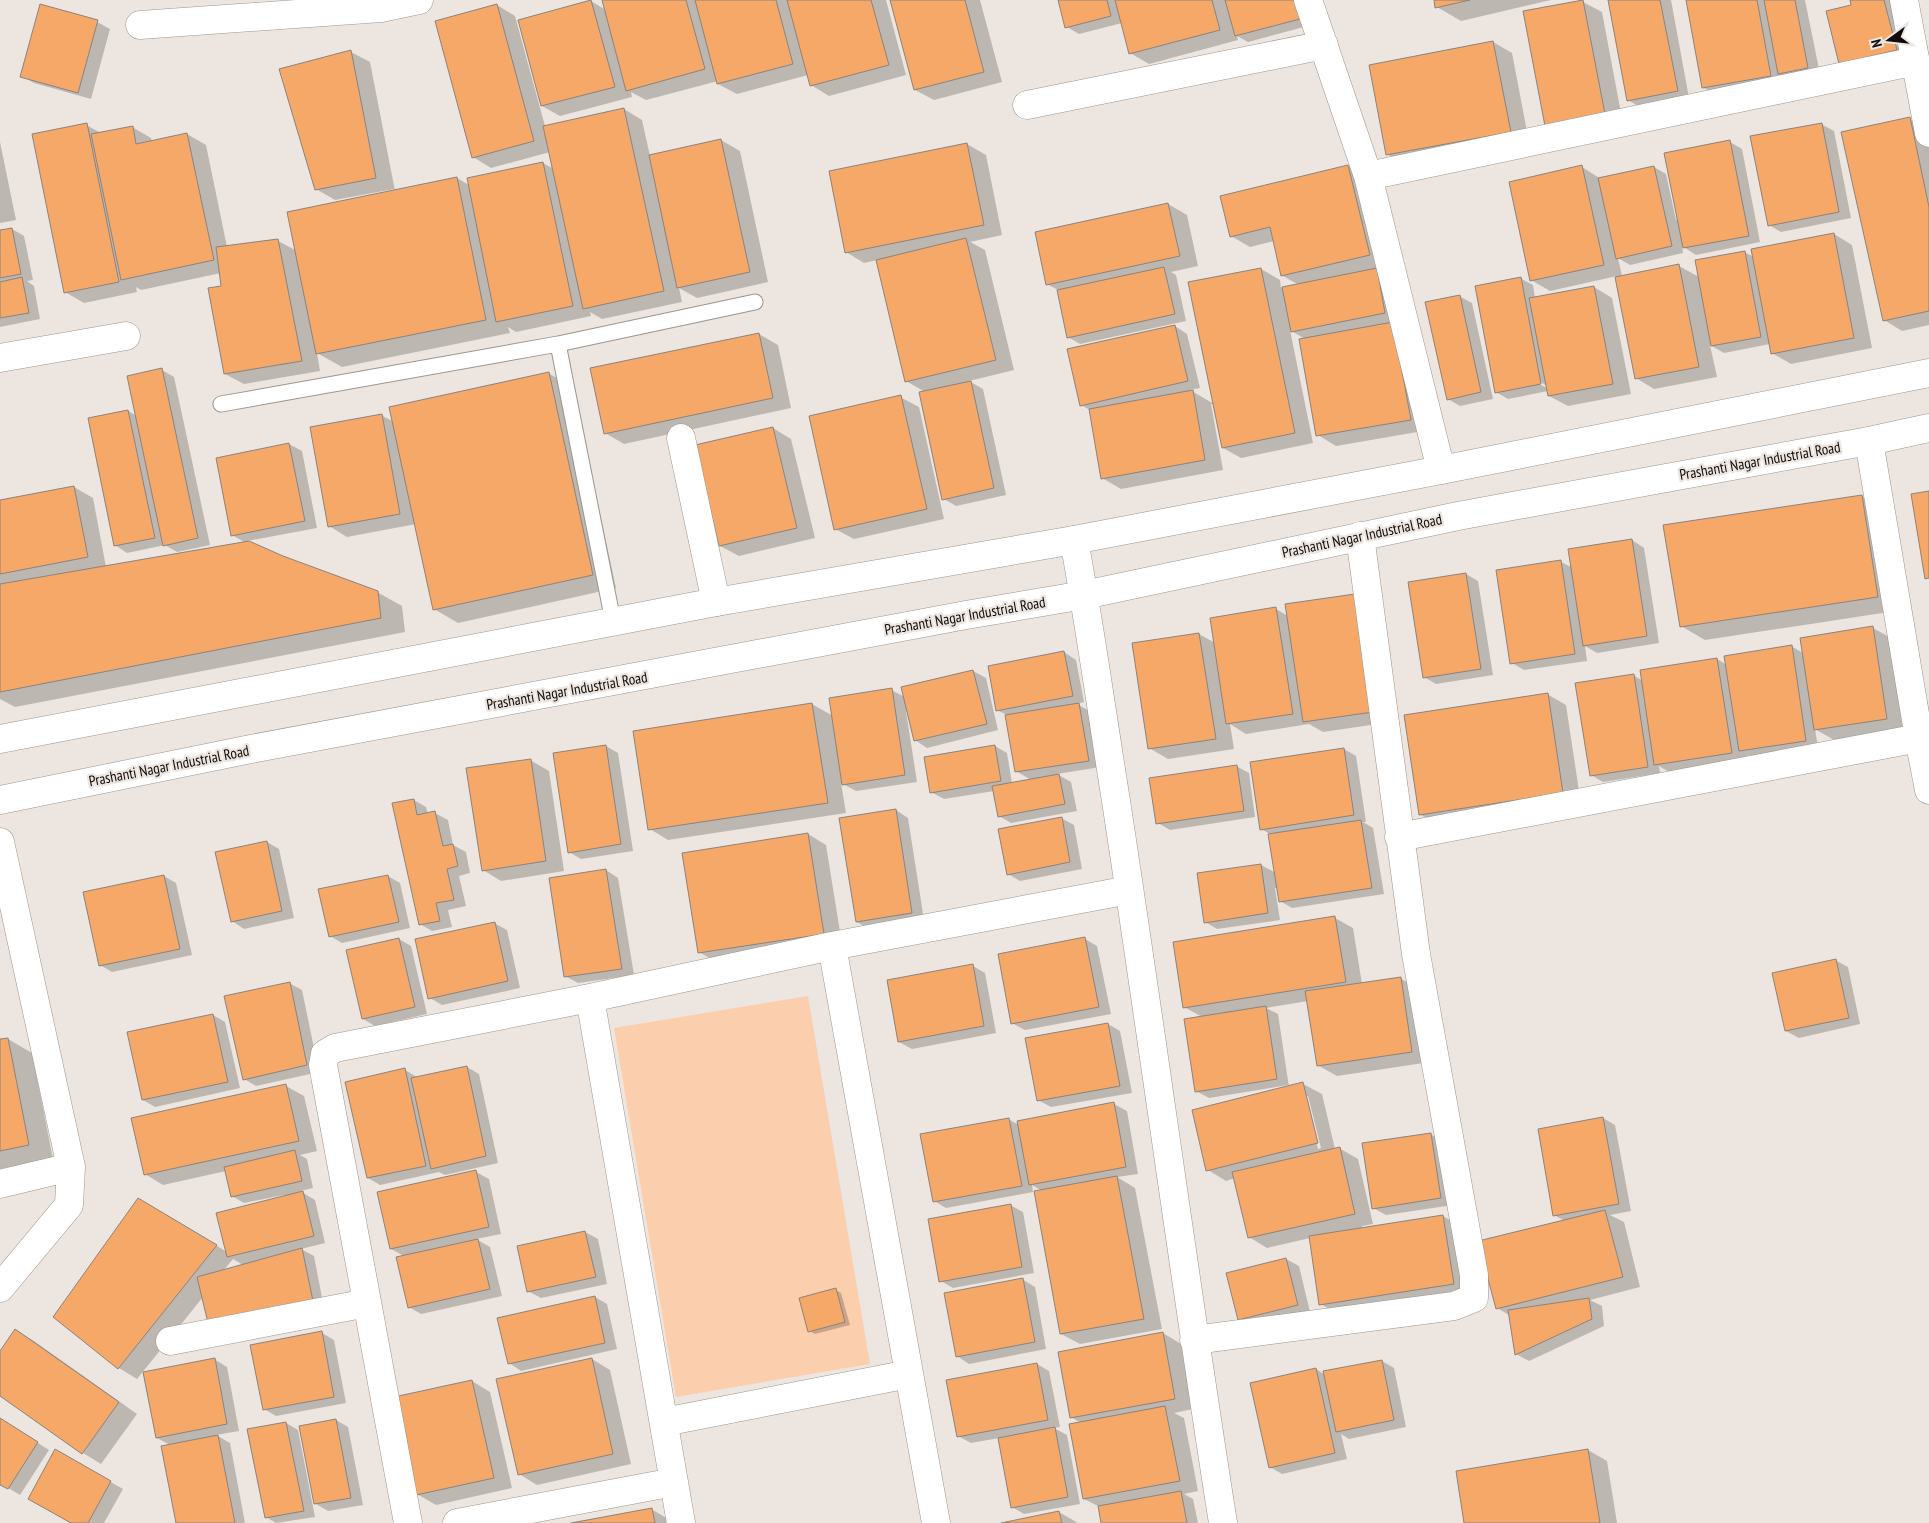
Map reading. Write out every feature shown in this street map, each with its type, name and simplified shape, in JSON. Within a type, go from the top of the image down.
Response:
[{"type":"street","points":[[140,25],[381,8],[419,0]]},
{"type":"street","points":[[1308,0],[1368,176],[1441,470]]},
{"type":"street","points":[[1904,0],[1929,133]]},
{"type":"street","points":[[1027,105],[1324,45]]},
{"type":"street","points":[[1368,176],[1916,62]]},
{"type":"street","points":[[0,358],[126,336]]},
{"type":"street","points":[[0,739],[613,621],[1074,540],[1441,470],[1929,373]]},
{"type":"street","name":"Prashanti Nagar Industrial Road","points":[[0,800],[256,748],[966,615],[1084,595],[1458,516],[1869,441],[1929,428]]},
{"type":"street","points":[[681,438],[716,602]]},
{"type":"street","points":[[1869,441],[1929,790]]},
{"type":"street","points":[[1194,1340],[1454,1306],[1474,1298],[1474,1275],[1416,954],[1360,536]]},
{"type":"street","points":[[1074,540],[1129,890],[1194,1340],[1223,1523]]},
{"type":"street","points":[[1399,837],[1919,738]]},
{"type":"street","points":[[0,842],[71,1167],[69,1204],[0,1288]]},
{"type":"street","points":[[408,1523],[323,1065],[325,1054],[335,1048],[590,998],[832,946],[1129,890]]},
{"type":"street","points":[[832,946],[936,1523]]},
{"type":"street","points":[[590,998],[681,1523]]},
{"type":"street","points":[[0,1184],[71,1167]]},
{"type":"street","points":[[170,1341],[367,1303]]},
{"type":"street","points":[[664,1422],[909,1374]]},
{"type":"street","points":[[457,1523],[674,1482]]},
{"type":"lane","points":[[221,404],[558,344],[755,302]]},
{"type":"lane","points":[[558,344],[613,621]]},
{"type":"shaded area","points":[[808,996],[870,1364],[676,1397],[614,1028]]},
{"type":"building","points":[[591,0],[615,87],[541,106],[518,20]]},
{"type":"building","points":[[602,0],[686,0],[705,69],[626,91]]},
{"type":"building","points":[[695,0],[776,0],[793,64],[717,84]]},
{"type":"building","points":[[787,0],[871,0],[889,65],[810,86]]},
{"type":"building","points":[[890,0],[965,0],[984,72],[914,90]]},
{"type":"building","points":[[1058,0],[1107,0],[1111,16],[1065,28]]},
{"type":"building","points":[[1115,0],[1212,0],[1220,30],[1129,54]]},
{"type":"building","points":[[1225,0],[1299,0],[1304,18],[1235,36]]},
{"type":"building","points":[[1434,0],[1470,0],[1435,8]]},
{"type":"building","points":[[1583,0],[1605,114],[1545,126],[1523,11]]},
{"type":"building","points":[[1608,0],[1660,0],[1678,91],[1627,101]]},
{"type":"building","points":[[1686,0],[1757,0],[1771,76],[1702,88]]},
{"type":"building","points":[[1764,0],[1795,0],[1808,68],[1778,74]]},
{"type":"building","points":[[1850,0],[1884,0],[1897,50],[1839,64],[1826,11],[1851,5]]},
{"type":"building","points":[[40,4],[98,20],[78,93],[20,77]]},
{"type":"building","points":[[497,4],[534,141],[472,158],[435,21]]},
{"type":"building","points":[[1493,41],[1511,132],[1386,155],[1369,65]]},
{"type":"building","points":[[351,50],[376,178],[315,190],[279,69]]},
{"type":"building","points":[[624,108],[664,291],[583,309],[543,126]]},
{"type":"building","points":[[1910,117],[1929,207],[1929,311],[1883,321],[1841,132]]},
{"type":"building","points":[[87,123],[119,282],[64,293],[32,134]]},
{"type":"building","points":[[1822,123],[1839,212],[1768,226],[1750,136]]},
{"type":"building","points":[[133,126],[136,144],[187,133],[214,260],[121,280],[91,134]]},
{"type":"building","points":[[721,139],[750,272],[677,288],[649,155]]},
{"type":"building","points":[[1730,140],[1749,236],[1683,248],[1664,153]]},
{"type":"building","points":[[967,143],[984,225],[845,253],[829,171]]},
{"type":"building","points":[[543,162],[573,306],[496,322],[467,178]]},
{"type":"building","points":[[1348,165],[1370,255],[1281,276],[1270,227],[1230,237],[1220,196]]},
{"type":"building","points":[[1582,165],[1604,265],[1530,281],[1509,182]]},
{"type":"building","points":[[1654,166],[1672,246],[1616,259],[1598,178]]},
{"type":"building","points":[[457,177],[486,320],[316,354],[287,212]]},
{"type":"building","points":[[1168,203],[1180,256],[1046,285],[1035,232]]},
{"type":"building","points":[[12,228],[21,274],[0,278],[0,230]]},
{"type":"building","points":[[1834,233],[1854,338],[1771,354],[1751,249]]},
{"type":"building","points":[[966,238],[996,360],[905,382],[876,260]]},
{"type":"building","points":[[278,239],[302,361],[224,374],[208,288],[221,286],[216,247]]},
{"type":"building","points":[[1745,251],[1761,337],[1711,346],[1695,260]]},
{"type":"building","points":[[1679,264],[1699,367],[1635,379],[1615,277]]},
{"type":"building","points":[[1164,267],[1175,314],[1067,338],[1057,290]]},
{"type":"building","points":[[1261,268],[1295,433],[1222,448],[1188,282]]},
{"type":"building","points":[[1377,268],[1385,313],[1291,332],[1282,287]]},
{"type":"building","points":[[22,277],[29,313],[0,318],[0,282]]},
{"type":"building","points":[[1521,277],[1541,384],[1495,393],[1475,286]]},
{"type":"building","points":[[1594,286],[1613,384],[1548,396],[1529,298]]},
{"type":"building","points":[[1460,295],[1481,392],[1447,400],[1425,302]]},
{"type":"building","points":[[1393,322],[1411,420],[1316,436],[1299,339]]},
{"type":"building","points":[[1175,325],[1188,381],[1080,406],[1067,349]]},
{"type":"building","points":[[759,333],[773,398],[604,434],[590,368]]},
{"type":"building","points":[[162,368],[198,538],[163,546],[127,376]]},
{"type":"building","points":[[549,372],[593,575],[433,610],[389,407]]},
{"type":"building","points":[[971,381],[994,488],[942,500],[919,392]]},
{"type":"building","points":[[1193,390],[1205,460],[1101,479],[1089,409]]},
{"type":"building","points":[[901,395],[927,509],[834,530],[809,416]]},
{"type":"building","points":[[128,410],[155,538],[114,546],[88,418]]},
{"type":"building","points":[[382,414],[400,514],[328,527],[310,427]]},
{"type":"building","points":[[773,427],[797,528],[719,546],[695,445]]},
{"type":"building","points":[[289,443],[305,521],[231,536],[216,458]]},
{"type":"building","points":[[74,486],[88,557],[0,574],[0,500]]},
{"type":"building","points":[[1929,491],[1929,578],[1925,579],[1911,494]]},
{"type":"building","points":[[1862,495],[1878,597],[1680,627],[1663,525]]},
{"type":"building","points":[[1632,539],[1647,636],[1583,646],[1568,549]]},
{"type":"building","points":[[249,541],[283,556],[378,591],[381,618],[0,692],[0,584]]},
{"type":"building","points":[[1561,560],[1575,654],[1510,664],[1496,570]]},
{"type":"building","points":[[1466,573],[1481,669],[1423,678],[1408,582]]},
{"type":"building","points":[[1355,594],[1373,712],[1303,722],[1285,604]]},
{"type":"building","points":[[1276,607],[1293,714],[1226,724],[1210,618]]},
{"type":"building","points":[[1873,626],[1887,719],[1814,730],[1800,638]]},
{"type":"building","points":[[1199,633],[1216,739],[1148,749],[1132,643]]},
{"type":"building","points":[[1792,645],[1806,741],[1739,751],[1724,656]]},
{"type":"building","points":[[1064,651],[1073,696],[996,711],[988,666]]},
{"type":"building","points":[[1717,658],[1732,753],[1654,765],[1640,670]]},
{"type":"building","points":[[973,670],[987,724],[914,741],[901,687]]},
{"type":"building","points":[[1634,674],[1648,767],[1590,776],[1575,683]]},
{"type":"building","points":[[892,688],[905,775],[842,785],[829,698]]},
{"type":"building","points":[[1548,693],[1563,793],[1419,815],[1404,715]]},
{"type":"building","points":[[812,703],[828,803],[648,830],[633,731]]},
{"type":"building","points":[[1079,703],[1089,761],[1015,772],[1005,715]]},
{"type":"building","points":[[606,745],[621,844],[568,853],[553,753]]},
{"type":"building","points":[[995,745],[1001,781],[930,793],[924,757]]},
{"type":"building","points":[[1344,748],[1354,815],[1260,830],[1250,762]]},
{"type":"building","points":[[531,759],[546,861],[482,871],[466,768]]},
{"type":"building","points":[[1237,765],[1244,811],[1156,824],[1149,778]]},
{"type":"building","points":[[1059,774],[1065,804],[998,817],[992,786]]},
{"type":"building","points":[[414,799],[417,815],[435,811],[443,846],[453,844],[458,866],[447,869],[454,900],[436,903],[440,921],[419,925],[392,803]]},
{"type":"building","points":[[896,809],[912,913],[856,922],[839,818]]},
{"type":"building","points":[[1062,817],[1070,862],[1007,875],[998,829]]},
{"type":"building","points":[[1361,820],[1372,888],[1279,902],[1268,834]]},
{"type":"building","points":[[808,833],[824,934],[698,953],[682,853]]},
{"type":"building","points":[[267,841],[282,911],[231,922],[215,852]]},
{"type":"building","points":[[1261,864],[1268,913],[1204,923],[1197,873]]},
{"type":"building","points":[[606,869],[622,969],[564,977],[549,878]]},
{"type":"building","points":[[164,875],[180,949],[99,966],[83,892]]},
{"type":"building","points":[[388,875],[399,922],[329,937],[318,889]]},
{"type":"building","points":[[1335,916],[1346,982],[1183,1008],[1173,942]]},
{"type":"building","points":[[495,922],[508,981],[428,999],[415,939]]},
{"type":"building","points":[[1085,937],[1099,1007],[1011,1024],[998,954]]},
{"type":"building","points":[[399,938],[415,1007],[362,1019],[346,950]]},
{"type":"building","points":[[1836,959],[1849,1018],[1785,1031],[1772,973]]},
{"type":"building","points":[[973,964],[984,1026],[898,1042],[887,980]]},
{"type":"building","points":[[1401,977],[1412,1052],[1317,1066],[1305,991]]},
{"type":"building","points":[[290,982],[307,1065],[243,1080],[224,996]]},
{"type":"building","points":[[1266,1006],[1277,1079],[1195,1092],[1184,1019]]},
{"type":"building","points":[[213,1014],[228,1082],[142,1100],[127,1032]]},
{"type":"building","points":[[1108,1023],[1120,1086],[1037,1101],[1025,1038]]},
{"type":"building","points":[[8,1038],[29,1145],[0,1151],[0,1039]]},
{"type":"building","points":[[467,1066],[486,1156],[431,1169],[411,1078]]},
{"type":"building","points":[[405,1068],[426,1166],[367,1178],[345,1082]]},
{"type":"building","points":[[1303,1082],[1318,1143],[1206,1171],[1192,1110]]},
{"type":"building","points":[[286,1084],[299,1141],[144,1175],[131,1118]]},
{"type":"building","points":[[1114,1102],[1126,1167],[1029,1185],[1017,1121]]},
{"type":"building","points":[[1603,1117],[1619,1204],[1553,1216],[1538,1129]]},
{"type":"building","points":[[1009,1118],[1022,1186],[933,1202],[920,1134]]},
{"type":"building","points":[[1431,1133],[1441,1198],[1372,1209],[1362,1143]]},
{"type":"building","points":[[1340,1147],[1355,1214],[1248,1238],[1232,1172]]},
{"type":"building","points":[[295,1150],[302,1181],[231,1197],[224,1167]]},
{"type":"building","points":[[476,1170],[489,1227],[390,1249],[377,1192]]},
{"type":"building","points":[[1117,1176],[1144,1319],[1060,1334],[1034,1191]]},
{"type":"building","points":[[303,1191],[314,1236],[227,1257],[216,1213]]},
{"type":"building","points":[[138,1198],[217,1245],[118,1369],[53,1317]]},
{"type":"building","points":[[1011,1204],[1022,1267],[939,1282],[928,1219]]},
{"type":"building","points":[[1605,1210],[1623,1277],[1496,1309],[1478,1241]]},
{"type":"building","points":[[1443,1215],[1454,1284],[1319,1305],[1309,1236]]},
{"type":"building","points":[[585,1231],[596,1277],[527,1292],[517,1246]]},
{"type":"building","points":[[478,1239],[490,1289],[408,1308],[396,1257]]},
{"type":"building","points":[[302,1248],[313,1301],[208,1323],[197,1277]]},
{"type":"building","points":[[1286,1258],[1298,1305],[1238,1320],[1226,1273]]},
{"type":"building","points":[[1023,1278],[1035,1342],[956,1357],[944,1293]]},
{"type":"building","points":[[836,1288],[845,1322],[808,1332],[799,1298]]},
{"type":"building","points":[[595,1296],[605,1343],[508,1364],[497,1318]]},
{"type":"building","points":[[1589,1298],[1592,1319],[1515,1355],[1508,1310]]},
{"type":"building","points":[[15,1329],[119,1402],[82,1454],[0,1396],[0,1351]]},
{"type":"building","points":[[322,1331],[334,1397],[263,1410],[250,1345]]},
{"type":"building","points":[[1163,1332],[1175,1399],[1070,1418],[1058,1352]]},
{"type":"building","points":[[215,1358],[227,1424],[156,1438],[143,1372]]},
{"type":"building","points":[[592,1358],[613,1454],[518,1475],[496,1379]]},
{"type":"building","points":[[1382,1360],[1394,1420],[1336,1432],[1323,1371]]},
{"type":"building","points":[[1037,1363],[1048,1420],[957,1437],[946,1380]]},
{"type":"building","points":[[1316,1368],[1335,1453],[1269,1468],[1250,1383]]},
{"type":"building","points":[[472,1380],[494,1478],[416,1495],[394,1397]]},
{"type":"building","points":[[1165,1406],[1180,1481],[1083,1499],[1069,1424]]},
{"type":"building","points":[[0,1418],[38,1442],[8,1489],[0,1485]]},
{"type":"building","points":[[336,1419],[351,1498],[314,1504],[299,1426]]},
{"type":"building","points":[[286,1422],[304,1511],[265,1518],[247,1429]]},
{"type":"building","points":[[1055,1427],[1068,1497],[1011,1508],[998,1438]]},
{"type":"building","points":[[218,1435],[235,1523],[176,1523],[161,1446]]},
{"type":"building","points":[[55,1449],[111,1481],[88,1523],[71,1523],[28,1499]]},
{"type":"building","points":[[1588,1449],[1600,1523],[1464,1523],[1456,1471]]},
{"type":"building","points":[[1181,1491],[1187,1523],[1101,1523],[1098,1506]]},
{"type":"building","points":[[652,1508],[655,1523],[571,1523]]},
{"type":"building","points":[[1059,1511],[1062,1523],[1001,1523]]}]
